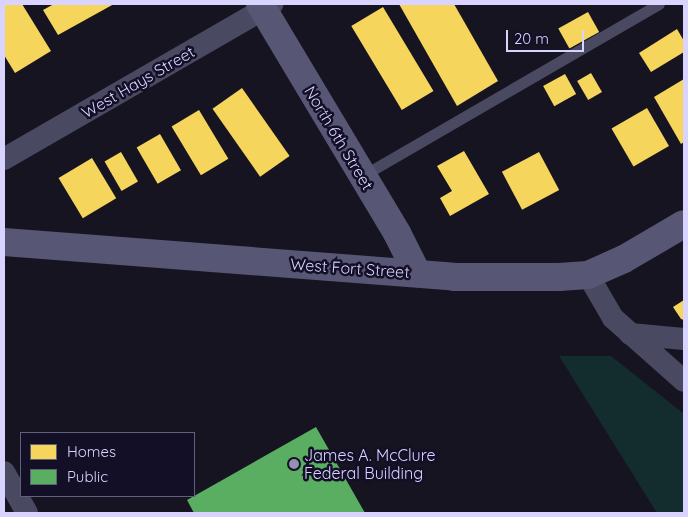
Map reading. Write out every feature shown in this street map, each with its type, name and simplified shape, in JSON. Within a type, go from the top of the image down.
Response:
[{"type":"street","name":"North 6th Street","points":[[265,5],[361,177],[397,233],[417,273]]},
{"type":"street","name":"West Hays Street","points":[[4,159],[265,5]]},
{"type":"street","name":"West Fort Street","points":[[4,242],[454,276],[588,275],[624,259],[684,224]]},
{"type":"street","points":[[588,275],[613,318],[684,381]]},
{"type":"street","points":[[630,334],[684,339]]},
{"type":"street","points":[[4,472],[27,513]]},
{"type":"lane","points":[[361,177],[659,4]]},
{"type":"green space","points":[[559,356],[611,356],[684,414],[684,513],[657,513]]},
{"type":"building: Homes","points":[[4,4],[22,4],[51,51],[15,73],[4,55]]},
{"type":"building: Homes","points":[[54,4],[114,4],[58,35],[43,10]]},
{"type":"building: Homes","points":[[399,4],[454,4],[498,81],[457,106]]},
{"type":"building: Homes","points":[[383,7],[433,91],[402,110],[351,26]]},
{"type":"building: Homes","points":[[588,12],[599,32],[569,49],[558,28]]},
{"type":"building: Homes","points":[[677,29],[684,41],[684,52],[651,72],[639,53]]},
{"type":"building: Homes","points":[[591,73],[602,92],[588,100],[577,81]]},
{"type":"building: Homes","points":[[565,74],[576,94],[554,106],[543,86]]},
{"type":"building: Homes","points":[[684,79],[684,142],[681,144],[654,97]]},
{"type":"building: Homes","points":[[242,88],[290,156],[260,177],[213,109]]},
{"type":"building: Homes","points":[[647,108],[669,146],[633,167],[611,128]]},
{"type":"building: Homes","points":[[199,110],[228,159],[201,175],[172,126]]},
{"type":"building: Homes","points":[[160,134],[181,170],[158,184],[137,148]]},
{"type":"building: Homes","points":[[464,151],[489,194],[450,216],[440,198],[452,191],[437,166]]},
{"type":"building: Homes","points":[[121,152],[138,181],[122,191],[105,162]]},
{"type":"building: Homes","points":[[539,152],[559,190],[522,210],[502,172]]},
{"type":"building: Homes","points":[[92,158],[116,198],[83,218],[59,178]]},
{"type":"building: Homes","points":[[684,300],[684,320],[681,319],[673,307]]},
{"type":"building: Public","name":"James A. McClure Federal Building","points":[[316,427],[365,513],[194,513],[187,500]]},
{"type":"place","name":"James A. McClure Federal Building","points":[[294,464]]}]
